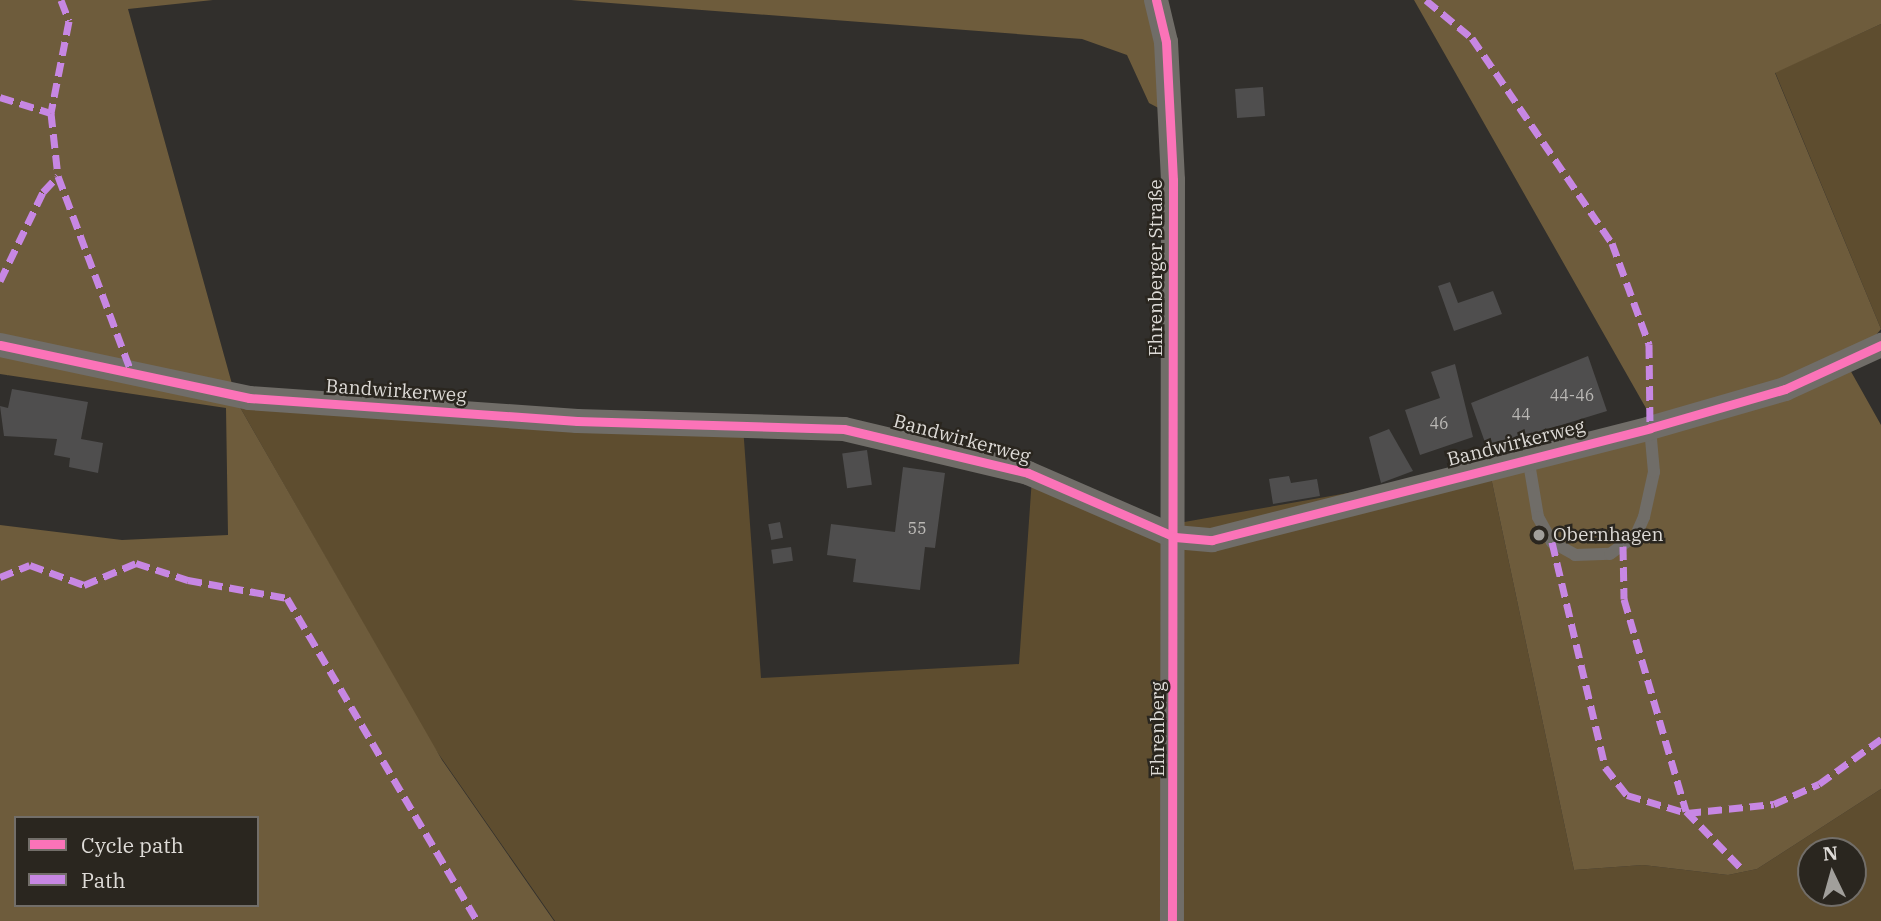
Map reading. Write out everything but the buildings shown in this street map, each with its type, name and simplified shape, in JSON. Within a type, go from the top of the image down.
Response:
[{"type":"street","name":"Ehrenberger Straße","points":[[1156,0],[1167,52],[1174,180],[1175,537]]},
{"type":"street","name":"Bandwirkerweg","points":[[0,345],[249,398],[577,421],[844,429],[1028,473],[1175,537],[1212,540],[1528,456],[1650,428],[1785,388],[1881,345]]},
{"type":"street","name":"Ehrenberg","points":[[1172,921],[1175,537]]},
{"type":"lane","points":[[1528,456],[1538,517],[1552,542],[1575,555],[1601,556],[1636,535],[1644,516],[1654,472],[1650,428]]},
{"type":"shaded area","points":[[0,0],[213,0],[128,9],[237,402],[442,760],[554,921],[0,921],[0,525],[122,540],[228,535],[226,408],[0,374]]},
{"type":"shaded area","points":[[571,0],[1160,0],[1168,113],[1149,103],[1127,55],[1082,39]]},
{"type":"shaded area","points":[[1414,0],[1881,0],[1881,24],[1775,73],[1881,329],[1849,368],[1881,425],[1881,789],[1807,837],[1797,837],[1797,843],[1757,869],[1728,875],[1643,865],[1574,870],[1489,468],[1655,424]]},
{"type":"shaded area","points":[[1881,24],[1881,329],[1775,72]]},
{"type":"shaded area","points":[[237,402],[743,426],[761,678],[1019,664],[1032,478],[1173,524],[1489,468],[1574,870],[1643,865],[1728,875],[1757,869],[1797,843],[1797,907],[1867,907],[1867,837],[1807,837],[1881,789],[1881,921],[555,921],[433,746]]},
{"type":"marked path","points":[[61,0],[69,21],[51,113],[58,176],[131,371]]},
{"type":"marked path","points":[[1426,0],[1472,38],[1612,243],[1649,344],[1650,428]]},
{"type":"marked path","points":[[0,97],[51,113]]},
{"type":"marked path","points":[[0,281],[43,192],[58,176]]},
{"type":"marked path","points":[[1552,542],[1605,767],[1627,795],[1687,813],[1774,804],[1819,784],[1881,739]]},
{"type":"marked path","points":[[1623,546],[1624,599],[1686,811],[1744,871]]},
{"type":"marked path","points":[[0,577],[30,565],[84,585],[136,563],[188,580],[287,598],[477,921]]},
{"type":"cycle path","points":[[1156,0],[1166,42],[1173,180],[1172,921]]},
{"type":"cycle path","points":[[0,345],[249,398],[577,421],[844,429],[1028,473],[1175,537],[1212,540],[1650,428],[1785,389],[1881,345]]},
{"type":"place","name":"Obernhagen","points":[[1539,535]]}]
